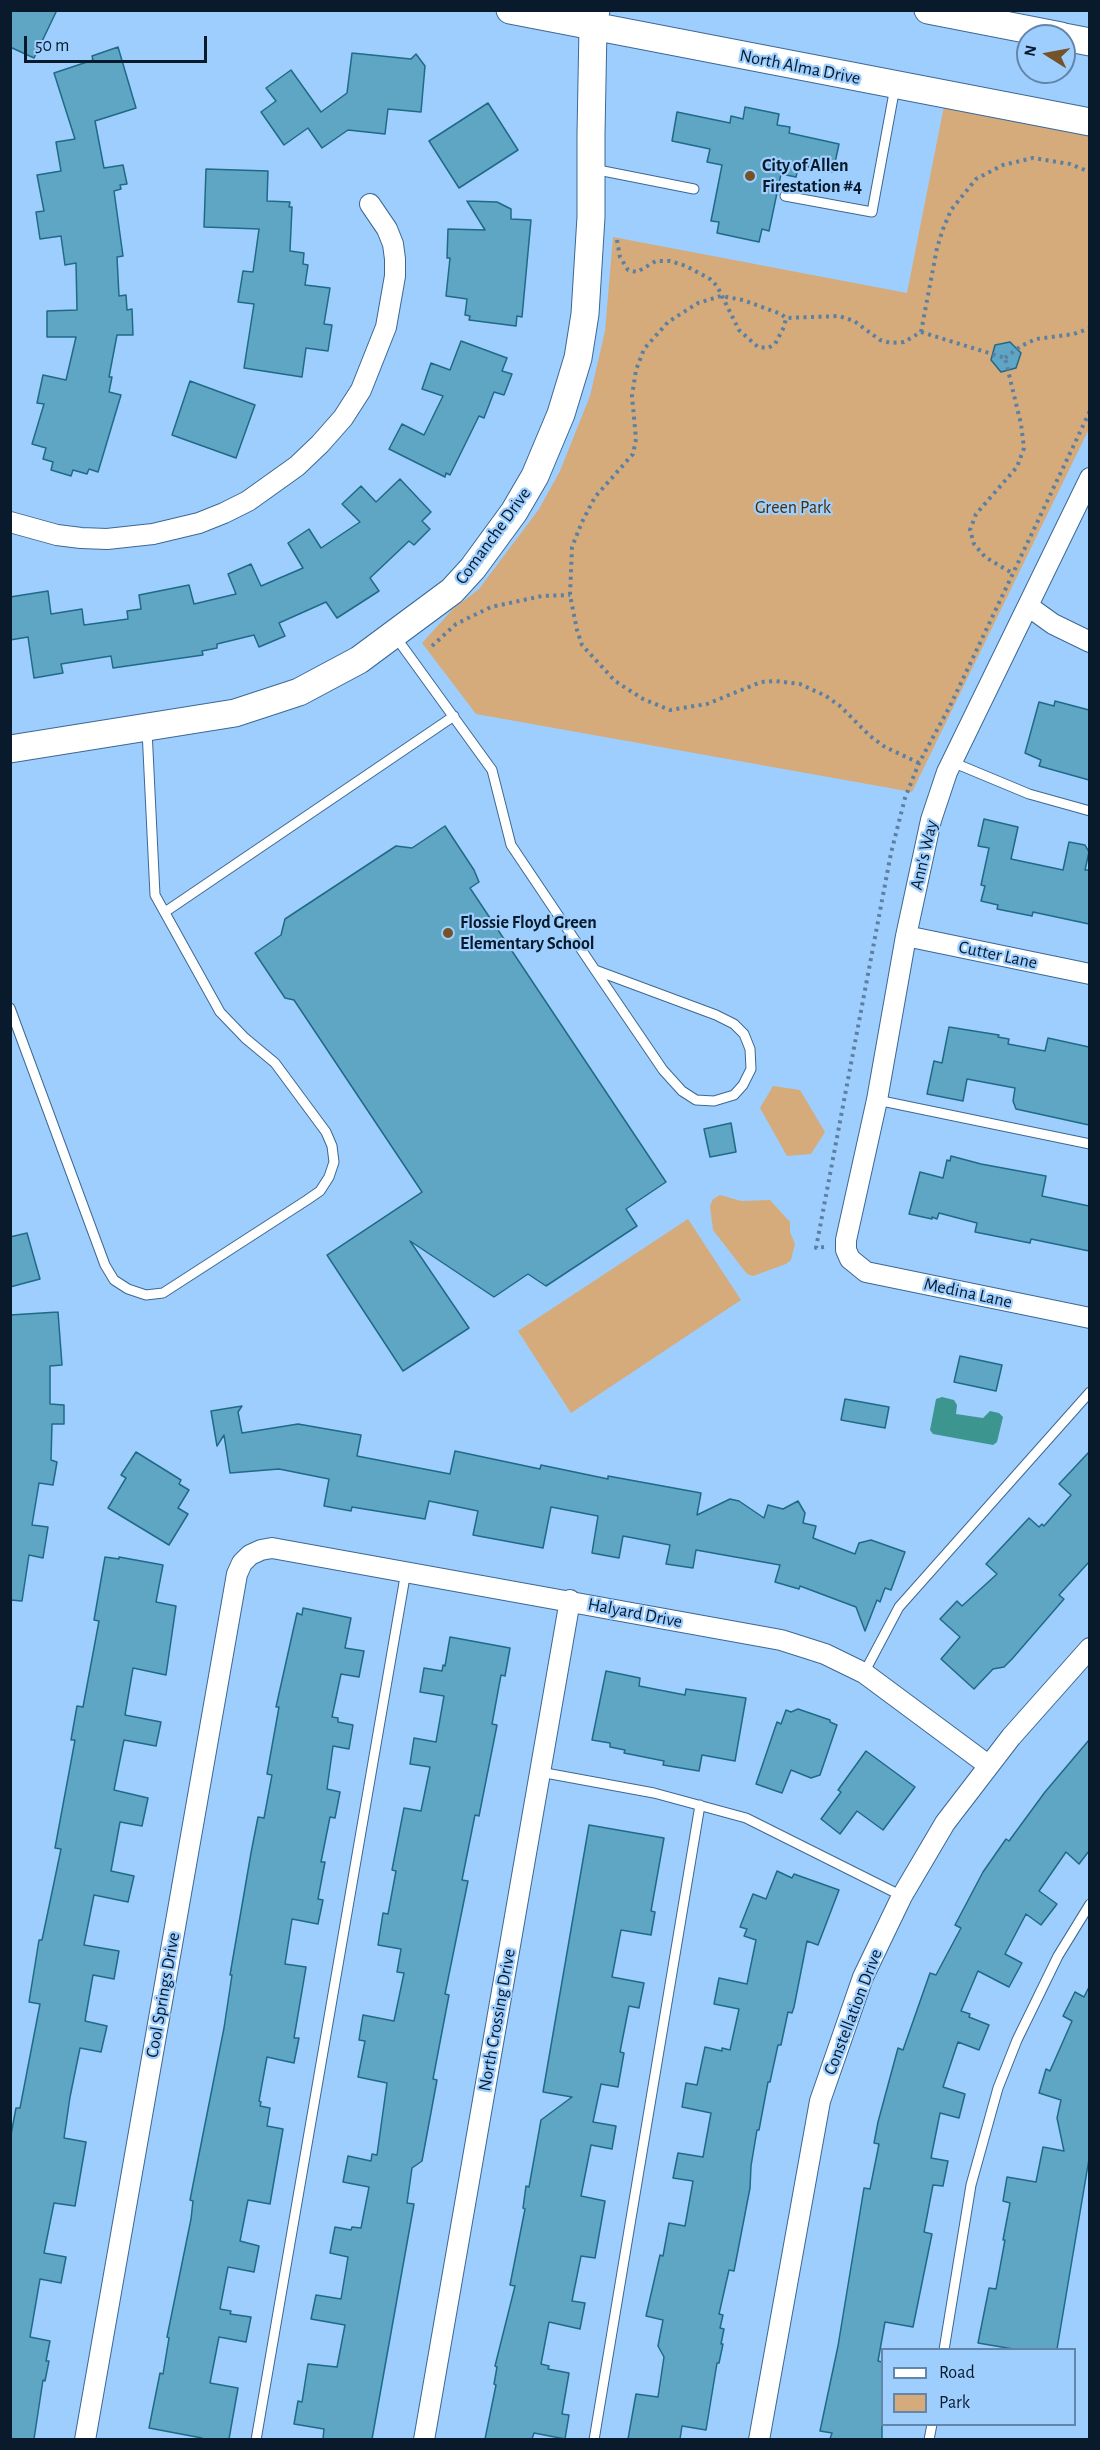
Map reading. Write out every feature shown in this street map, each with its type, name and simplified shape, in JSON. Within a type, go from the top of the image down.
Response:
[{"type":"street","name":"North Alma Drive","points":[[510,10],[595,19],[896,85],[1089,122]]},
{"type":"street","points":[[927,10],[1016,27]]},
{"type":"street","name":"Comanche Drive","points":[[10,749],[235,713],[299,692],[359,660],[452,591],[473,568],[514,512],[535,476],[561,414],[578,358],[586,304],[591,217],[595,19]]},
{"type":"street","points":[[10,522],[57,535],[81,538],[153,534],[199,523],[224,513],[248,501],[297,466],[336,427],[361,390],[386,327],[395,276],[395,259],[393,244],[387,229],[370,204]]},
{"type":"street","name":"Ann's Way","points":[[850,1259],[846,1250],[846,1240],[877,1100],[906,936],[931,820],[952,762],[1089,478]]},
{"type":"street","points":[[1028,606],[1053,624],[1089,642]]},
{"type":"street","name":"Cutter Lane","points":[[906,936],[1089,974]]},
{"type":"street","name":"Medina Lane","points":[[850,1259],[866,1272],[1089,1318]]},
{"type":"street","name":"Halyard Drive","points":[[250,1555],[272,1548],[570,1600],[781,1640],[825,1654],[864,1673],[988,1765]]},
{"type":"street","name":"Cool Springs Drive","points":[[86,2439],[237,1574],[242,1563],[250,1555]]},
{"type":"street","name":"North Crossing Drive","points":[[424,2439],[570,1600]]},
{"type":"street","name":"Constellation Drive","points":[[759,2439],[820,2101],[863,1977],[902,1896],[945,1822],[988,1765],[1089,1648]]},
{"type":"lane","points":[[785,196],[872,212],[896,85]]},
{"type":"lane","points":[[591,169],[694,189]]},
{"type":"lane","points":[[394,634],[492,770],[511,845],[595,970],[663,1070],[682,1091],[696,1100],[714,1101],[734,1095],[743,1085],[751,1069],[750,1049],[744,1034],[734,1024],[716,1015],[595,970]]},
{"type":"lane","points":[[165,912],[454,716]]},
{"type":"lane","points":[[10,1008],[105,1265],[114,1280],[128,1289],[146,1294],[164,1293],[320,1191],[329,1177],[334,1162],[332,1146],[318,1119],[275,1063],[245,1038],[220,1012],[155,895],[147,728]]},
{"type":"lane","points":[[952,762],[1029,794],[1089,811]]},
{"type":"lane","points":[[877,1100],[1089,1144]]},
{"type":"lane","points":[[864,1673],[899,1607],[1089,1392]]},
{"type":"lane","points":[[256,2439],[406,1571]]},
{"type":"lane","points":[[540,1772],[654,1793],[746,1818],[902,1896]]},
{"type":"lane","points":[[594,2439],[700,1805]]},
{"type":"lane","points":[[944,2348],[971,2185],[998,2088],[1017,2040],[1058,1956],[1089,1904]]},
{"type":"path","points":[[921,332],[943,229],[951,210],[976,179],[1003,165],[1033,158],[1070,164],[1089,172]]},
{"type":"path","points":[[617,237],[620,257],[628,270],[637,272],[656,261],[678,262],[710,279],[717,286],[739,330],[758,347],[768,348],[775,344],[786,318]]},
{"type":"path","points":[[919,763],[885,747],[826,696],[800,684],[787,681],[761,682],[707,704],[670,710],[658,706],[615,681],[582,645],[577,630],[570,595],[572,547],[596,496],[629,460],[636,446],[632,396],[639,359],[650,340],[668,322],[698,303],[721,296],[743,300],[786,318],[839,316],[854,321],[880,340],[891,343],[904,342],[921,332],[1005,357]]},
{"type":"path","points":[[1005,357],[1036,339],[1074,334],[1089,328]]},
{"type":"path","points":[[1005,357],[1021,424],[1024,448],[1017,467],[987,500],[971,522],[970,530],[974,544],[985,556],[1012,573]]},
{"type":"path","points":[[432,646],[456,624],[491,607],[542,596],[570,595]]},
{"type":"green space","name":"Green Park","points":[[944,106],[1089,133],[1089,429],[912,792],[476,714],[422,643],[453,609],[479,589],[539,509],[560,471],[590,396],[605,331],[613,237],[907,293]]},
{"type":"green space","points":[[773,1086],[800,1090],[825,1132],[811,1154],[787,1156],[760,1108]]},
{"type":"green space","points":[[720,1195],[741,1201],[770,1200],[790,1222],[790,1232],[795,1244],[791,1260],[753,1276],[747,1274],[713,1230],[710,1206],[713,1199]]},
{"type":"green space","points":[[688,1219],[741,1300],[571,1413],[518,1331]]},
{"type":"shaded area","points":[[942,1397],[954,1400],[957,1405],[956,1414],[983,1418],[990,1411],[999,1413],[1003,1417],[997,1442],[993,1445],[933,1434],[930,1430],[936,1399]]},
{"type":"building","points":[[10,10],[57,10],[34,58],[10,47]]},
{"type":"building","points":[[118,47],[136,108],[95,121],[104,168],[123,165],[127,184],[120,185],[121,189],[114,191],[123,256],[117,257],[119,296],[126,295],[127,310],[132,309],[133,335],[117,335],[109,377],[112,377],[109,392],[121,395],[98,472],[89,469],[87,474],[73,470],[71,476],[51,470],[53,462],[43,459],[46,448],[32,444],[44,404],[37,403],[43,375],[66,380],[76,337],[47,337],[47,311],[77,310],[76,263],[65,265],[61,236],[40,239],[36,212],[44,211],[37,175],[61,171],[56,142],[75,139],[54,73],[93,60],[92,56]]},
{"type":"building","points":[[352,53],[411,59],[416,54],[425,66],[421,112],[388,109],[385,134],[348,130],[322,148],[308,128],[284,145],[261,112],[276,101],[266,88],[291,70],[321,112],[347,93]]},
{"type":"building","points":[[488,103],[518,150],[459,188],[429,141]]},
{"type":"building","name":"City of Allen Firestation #4","points":[[745,107],[779,114],[777,125],[790,127],[789,133],[839,144],[833,172],[799,165],[796,177],[781,174],[769,231],[762,229],[759,242],[717,233],[719,222],[711,221],[722,165],[707,162],[710,149],[672,141],[677,112],[730,123],[731,116],[743,119]]},
{"type":"building","points":[[206,169],[268,171],[267,201],[290,202],[289,207],[292,207],[290,251],[304,253],[303,264],[308,265],[305,285],[330,288],[324,324],[332,325],[328,351],[306,348],[302,377],[244,368],[254,304],[238,302],[243,271],[253,272],[259,229],[204,227]]},
{"type":"building","points":[[467,201],[497,202],[511,209],[511,219],[531,220],[522,317],[517,316],[516,326],[469,320],[470,316],[465,315],[467,299],[446,296],[450,258],[447,258],[448,229],[485,230]]},
{"type":"building","points":[[461,341],[507,358],[502,371],[512,374],[504,395],[494,392],[484,418],[479,416],[450,475],[446,473],[445,477],[389,449],[402,424],[424,435],[443,396],[422,389],[431,363],[450,370]]},
{"type":"building","points":[[1010,342],[1021,353],[1016,368],[1001,372],[991,360],[995,345]]},
{"type":"building","points":[[190,381],[255,405],[236,458],[172,435]]},
{"type":"building","points":[[400,479],[431,512],[422,521],[430,529],[414,545],[409,541],[370,578],[379,591],[337,618],[326,602],[279,623],[285,636],[259,647],[254,635],[217,644],[217,648],[202,651],[203,655],[113,668],[111,656],[61,664],[63,673],[34,678],[28,637],[10,640],[10,597],[48,591],[51,614],[82,609],[84,625],[128,619],[127,611],[141,609],[139,595],[189,585],[194,604],[236,594],[228,574],[251,564],[261,586],[303,568],[288,543],[309,529],[321,548],[360,522],[342,504],[361,486],[376,502]]},
{"type":"building","points":[[1055,701],[1089,710],[1089,780],[1039,766],[1041,760],[1025,753],[1039,702],[1054,706]]},
{"type":"building","points":[[984,819],[1018,827],[1011,859],[1063,870],[1069,842],[1085,845],[1089,852],[1085,870],[1089,870],[1089,924],[1033,912],[1032,916],[997,909],[998,905],[981,901],[985,886],[981,885],[989,848],[978,846]]},
{"type":"building","points":[[445,826],[474,870],[479,882],[470,888],[666,1182],[626,1209],[637,1226],[546,1286],[528,1274],[494,1297],[410,1241],[469,1328],[403,1371],[327,1255],[422,1192],[294,1000],[285,998],[255,953],[281,935],[285,919],[396,846],[412,848]]},
{"type":"building","points":[[949,1027],[999,1035],[998,1037],[1009,1039],[1008,1044],[1045,1051],[1048,1038],[1089,1047],[1089,1125],[1016,1109],[1013,1101],[1015,1088],[967,1079],[963,1101],[927,1094],[934,1061],[942,1063]]},
{"type":"building","points":[[731,1123],[736,1152],[710,1157],[704,1129]]},
{"type":"building","points":[[951,1156],[1046,1176],[1042,1196],[1089,1206],[1089,1251],[1031,1239],[1030,1243],[975,1232],[977,1223],[939,1213],[937,1219],[909,1214],[920,1172],[943,1178],[947,1160],[950,1161]]},
{"type":"building","points":[[27,1233],[40,1279],[10,1287],[10,1237]]},
{"type":"building","points":[[58,1312],[62,1365],[50,1366],[50,1404],[64,1405],[64,1424],[52,1424],[51,1460],[57,1462],[53,1485],[39,1483],[32,1525],[48,1527],[43,1558],[29,1555],[22,1601],[10,1600],[10,1315]]},
{"type":"building","points":[[960,1356],[1002,1365],[996,1391],[954,1382]]},
{"type":"building","points":[[845,1399],[889,1407],[885,1428],[841,1420]]},
{"type":"building","points":[[242,1406],[238,1412],[242,1433],[298,1424],[361,1435],[357,1456],[450,1474],[455,1451],[540,1469],[541,1465],[608,1479],[608,1476],[701,1493],[697,1515],[730,1499],[739,1501],[764,1518],[768,1505],[783,1509],[798,1501],[805,1513],[803,1523],[816,1526],[813,1538],[855,1554],[859,1543],[871,1540],[905,1552],[891,1590],[885,1588],[880,1602],[877,1600],[865,1631],[856,1607],[800,1586],[799,1589],[775,1582],[780,1565],[696,1550],[693,1568],[666,1564],[670,1545],[623,1536],[619,1558],[592,1553],[598,1516],[551,1507],[543,1548],[473,1535],[478,1511],[429,1501],[425,1519],[352,1507],[351,1511],[324,1506],[329,1479],[279,1469],[230,1473],[224,1435],[217,1446],[211,1411]]},
{"type":"building","points":[[136,1452],[181,1480],[179,1484],[189,1490],[178,1508],[188,1514],[169,1545],[108,1508],[126,1478],[121,1475]]},
{"type":"building","points":[[1089,1452],[1089,1562],[1059,1595],[1064,1599],[1012,1659],[1004,1667],[993,1669],[974,1689],[941,1659],[960,1637],[940,1619],[957,1601],[962,1606],[997,1574],[986,1564],[1029,1518],[1039,1527],[1042,1524],[1044,1526],[1071,1495],[1059,1484]]},
{"type":"building","points":[[105,1557],[119,1559],[119,1557],[163,1565],[156,1602],[176,1606],[166,1675],[133,1668],[125,1715],[161,1722],[156,1746],[124,1740],[114,1790],[148,1798],[142,1826],[120,1822],[111,1871],[134,1876],[128,1902],[94,1895],[84,1945],[119,1951],[114,1979],[93,1975],[85,2021],[107,2026],[101,2052],[80,2048],[70,2097],[64,2138],[86,2142],[75,2206],[54,2203],[44,2253],[66,2257],[61,2283],[40,2279],[30,2337],[50,2341],[46,2361],[49,2361],[45,2381],[43,2380],[34,2439],[10,2439],[10,2140],[16,2108],[20,2108],[40,2004],[29,2002],[39,1940],[42,1940],[61,1849],[55,1848],[75,1740],[71,1740],[77,1706],[83,1707],[99,1621],[94,1620]]},
{"type":"building","points":[[303,1608],[351,1618],[345,1648],[364,1651],[359,1677],[341,1674],[332,1717],[338,1718],[338,1722],[353,1725],[349,1749],[333,1746],[327,1789],[340,1792],[335,1818],[330,1817],[321,1862],[325,1862],[318,1899],[323,1900],[318,1924],[292,1919],[285,1964],[306,1967],[294,2038],[299,2038],[294,2063],[267,2057],[259,2101],[260,2106],[270,2108],[267,2126],[283,2129],[270,2204],[248,2200],[240,2241],[259,2246],[254,2272],[228,2267],[220,2309],[231,2311],[230,2314],[251,2317],[246,2342],[219,2337],[210,2383],[238,2388],[229,2439],[202,2439],[149,2428],[160,2373],[163,2374],[169,2338],[167,2337],[191,2219],[193,2201],[190,2200],[224,2028],[232,1975],[230,1975],[251,1853],[258,1817],[264,1818],[272,1775],[267,1774],[279,1707],[276,1707],[297,1613],[302,1615]]},
{"type":"building","points":[[450,1637],[510,1648],[505,1676],[501,1675],[492,1724],[497,1725],[479,1816],[475,1815],[462,1880],[468,1881],[445,1994],[449,1995],[433,2079],[437,2080],[422,2161],[412,2168],[407,2203],[414,2204],[372,2439],[323,2439],[324,2429],[294,2424],[298,2401],[302,2402],[308,2364],[337,2367],[345,2325],[311,2319],[316,2295],[341,2299],[348,2257],[330,2253],[335,2227],[351,2230],[352,2227],[361,2228],[369,2187],[343,2182],[348,2156],[371,2161],[372,2154],[377,2155],[387,2083],[358,2077],[365,2041],[359,2040],[363,2015],[394,2021],[404,1973],[397,1972],[401,1949],[378,1945],[383,1913],[388,1914],[396,1871],[392,1870],[404,1808],[421,1811],[430,1767],[410,1764],[414,1738],[436,1742],[444,1696],[420,1692],[424,1668],[442,1671]]},
{"type":"building","points":[[606,1671],[640,1678],[639,1686],[685,1695],[686,1689],[746,1698],[735,1761],[702,1755],[699,1771],[663,1765],[664,1761],[624,1753],[625,1750],[610,1747],[610,1743],[592,1740]]},
{"type":"building","points":[[798,1709],[830,1720],[837,1725],[820,1775],[811,1778],[791,1770],[782,1793],[756,1784],[777,1722],[781,1724],[786,1710],[791,1712]]},
{"type":"building","points":[[1089,1740],[1089,1851],[1079,1864],[1066,1852],[1039,1891],[1057,1904],[1041,1925],[1026,1914],[1005,1954],[1022,1963],[1009,1987],[978,1971],[961,2011],[989,2025],[979,2050],[958,2042],[943,2087],[965,2094],[959,2118],[940,2113],[931,2158],[948,2161],[943,2186],[933,2185],[924,2232],[932,2234],[913,2327],[885,2322],[878,2361],[881,2362],[882,2439],[830,2439],[832,2433],[820,2431],[838,2346],[864,2188],[870,2189],[879,2144],[874,2143],[878,2122],[898,2048],[903,2050],[930,1973],[936,1975],[961,1928],[955,1925],[983,1872],[1006,1839],[1009,1841],[1045,1792]]},
{"type":"building","points":[[866,1751],[915,1787],[883,1830],[857,1811],[840,1834],[821,1819],[841,1792],[838,1790]]},
{"type":"building","points":[[589,1825],[664,1838],[651,1911],[655,1912],[651,1935],[621,1930],[612,1977],[644,1983],[639,2008],[629,2006],[620,2052],[624,2053],[618,2087],[601,2084],[593,2122],[616,2126],[612,2149],[591,2145],[581,2196],[605,2201],[595,2258],[581,2256],[572,2301],[585,2303],[580,2329],[549,2322],[541,2364],[549,2366],[548,2369],[569,2373],[562,2414],[569,2415],[565,2439],[534,2433],[532,2439],[485,2439],[496,2385],[494,2384],[497,2367],[495,2366],[515,2286],[510,2285],[525,2209],[523,2208],[526,2186],[529,2187],[541,2120],[572,2097],[543,2092]]},
{"type":"building","points":[[777,1871],[792,1878],[794,1874],[839,1890],[818,1945],[807,1941],[794,2007],[792,2013],[788,2012],[781,2045],[778,2045],[770,2082],[768,2082],[759,2130],[757,2130],[750,2188],[734,2271],[729,2270],[719,2314],[723,2315],[720,2328],[724,2329],[721,2344],[723,2344],[719,2363],[717,2363],[706,2430],[682,2426],[680,2439],[628,2439],[636,2394],[658,2397],[664,2357],[658,2346],[663,2320],[646,2316],[660,2255],[663,2256],[669,2223],[685,2226],[693,2181],[673,2178],[678,2153],[703,2157],[711,2113],[682,2107],[686,2083],[697,2085],[705,2047],[722,2051],[722,2048],[730,2050],[739,2009],[714,2004],[719,1978],[747,1984],[756,1940],[744,1936],[747,1929],[740,1927],[753,1894],[766,1899]]},
{"type":"building","points":[[1089,1987],[1089,2159],[1057,2348],[1007,2348],[978,2343],[989,2288],[996,2289],[1005,2240],[1003,2240],[1010,2203],[1003,2201],[1007,2177],[1036,2182],[1043,2147],[1064,2151],[1057,2118],[1061,2100],[1039,2093],[1046,2069],[1050,2071],[1072,2021],[1063,2016],[1075,1992],[1084,1997]]},
{"type":"place","name":"City of Allen Firestation #4","points":[[750,176]]},
{"type":"place","name":"Flossie Floyd Green Elementary School","points":[[448,933]]}]
